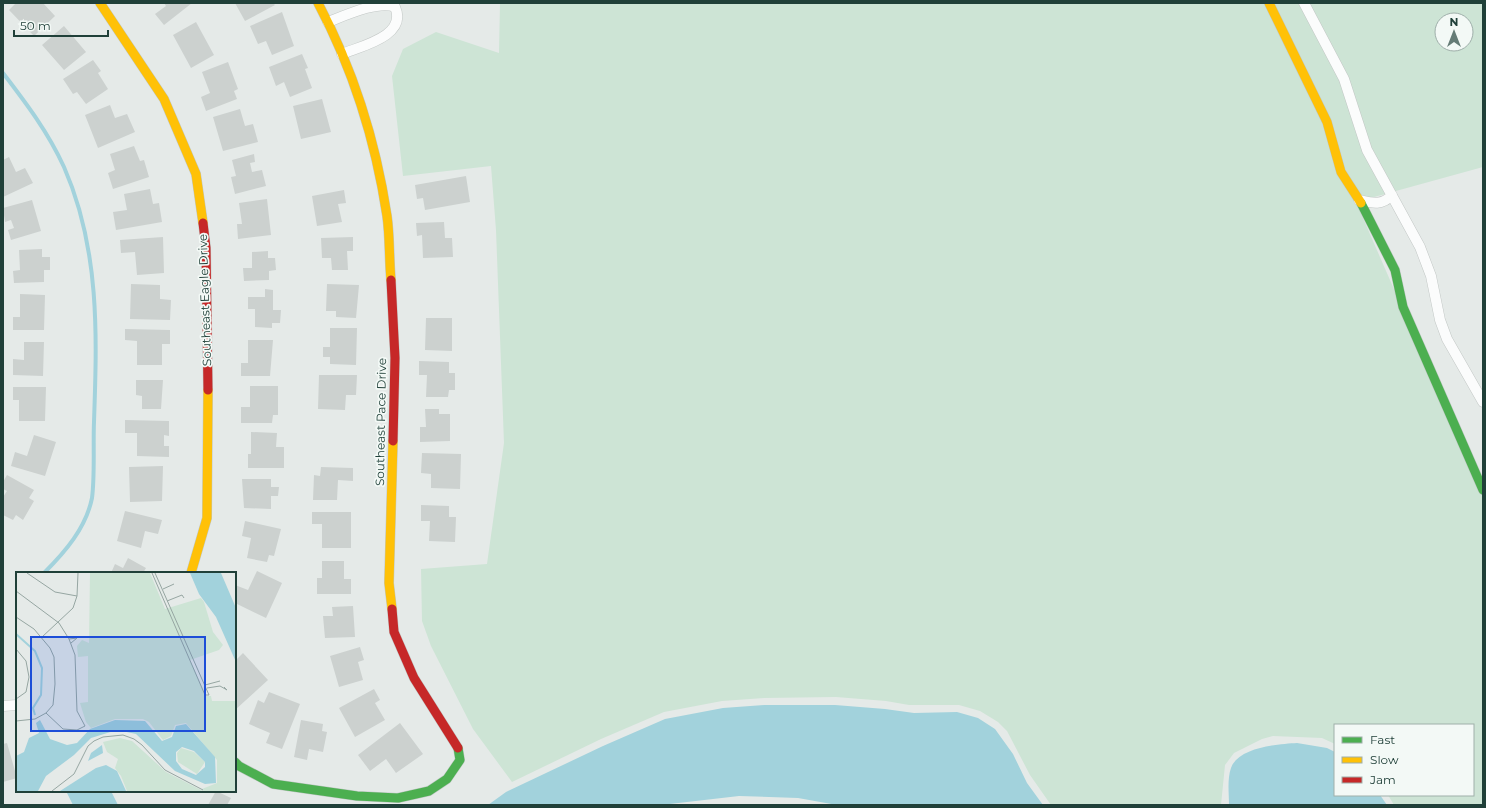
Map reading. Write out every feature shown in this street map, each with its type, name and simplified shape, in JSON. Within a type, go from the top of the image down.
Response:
[{"type":"street","name":"Southeast Eagle Drive","points":[[100,3],[164,99],[196,174],[206,248],[208,406],[207,518],[191,572]]},
{"type":"street","name":"Southeast Pace Drive","points":[[236,763],[273,784],[357,796],[398,798],[429,791],[447,778],[460,760],[457,745],[414,678],[394,632],[389,583],[395,358],[387,217],[376,158],[356,90],[342,54],[318,3]]},
{"type":"street","points":[[328,22],[366,7],[384,3],[395,8],[397,12],[397,22],[389,34],[342,54]]},
{"type":"street","points":[[1269,3],[1327,122],[1341,172],[1359,200],[1395,270],[1403,307],[1483,490]]},
{"type":"street","points":[[1304,3],[1344,80],[1367,150],[1420,247],[1431,276],[1440,320],[1447,339],[1483,402]]},
{"type":"street","points":[[1359,200],[1376,204],[1387,201],[1392,195]]},
{"type":"street","points":[[3,706],[16,705]]},
{"type":"green space","points":[[500,3],[1483,3],[1483,167],[1356,202],[1461,443],[1483,482],[1483,805],[1394,805],[1389,796],[1474,796],[1474,724],[1334,724],[1334,744],[1322,738],[1273,736],[1262,739],[1234,753],[1225,765],[1221,805],[1051,805],[1030,775],[1007,731],[998,722],[980,711],[959,705],[909,705],[886,701],[836,697],[764,698],[722,701],[664,712],[601,739],[512,782],[473,729],[431,646],[422,621],[421,569],[487,564],[504,443],[496,230],[491,166],[403,176],[392,76],[403,49],[436,32],[499,53]]},
{"type":"water","points":[[764,705],[835,705],[914,713],[957,712],[978,718],[995,729],[1013,754],[1027,783],[1043,805],[837,805],[798,798],[739,796],[661,805],[488,805],[506,792],[603,746],[665,719],[723,708]]},
{"type":"water","points":[[1297,743],[1327,748],[1334,752],[1334,796],[1381,796],[1387,805],[1229,805],[1229,777],[1231,768],[1235,761],[1250,751],[1280,744]]},
{"type":"water","points":[[66,792],[112,792],[118,805],[73,805]]},
{"type":"building","points":[[16,3],[43,3],[55,16],[34,36],[9,10]]},
{"type":"building","points":[[164,3],[192,3],[164,25],[155,14],[166,6]]},
{"type":"building","points":[[235,3],[273,3],[275,5],[245,21]]},
{"type":"building","points":[[282,12],[294,46],[272,55],[266,41],[258,44],[250,26]]},
{"type":"building","points":[[196,22],[214,55],[191,68],[173,35]]},
{"type":"building","points":[[64,26],[86,52],[64,70],[42,45]]},
{"type":"building","points":[[302,54],[308,68],[305,69],[312,88],[290,97],[284,82],[276,86],[269,67]]},
{"type":"building","points":[[93,60],[101,71],[98,73],[108,89],[86,104],[77,92],[73,94],[63,79]]},
{"type":"building","points":[[228,62],[238,89],[234,91],[237,99],[206,111],[201,97],[210,93],[202,72]]},
{"type":"building","points":[[322,99],[331,132],[301,139],[293,106]]},
{"type":"building","points":[[110,105],[115,118],[127,114],[135,132],[98,148],[85,115]]},
{"type":"building","points":[[240,109],[245,126],[253,124],[258,142],[223,151],[213,117]]},
{"type":"building","points":[[134,146],[140,161],[144,160],[149,177],[113,189],[108,173],[115,170],[110,154]]},
{"type":"building","points":[[254,154],[255,162],[250,163],[252,172],[262,170],[266,186],[235,194],[231,177],[236,176],[232,160]]},
{"type":"building","points":[[9,157],[16,172],[25,168],[33,183],[3,197],[3,160]]},
{"type":"building","points":[[466,176],[470,202],[425,210],[423,198],[417,199],[415,185]]},
{"type":"building","points":[[150,189],[153,204],[159,203],[162,222],[116,230],[113,212],[127,210],[124,194]]},
{"type":"building","points":[[344,190],[346,203],[338,204],[342,222],[317,226],[312,196]]},
{"type":"building","points":[[267,199],[271,235],[238,239],[237,224],[242,224],[239,203]]},
{"type":"building","points":[[32,200],[41,231],[11,240],[8,230],[14,228],[11,220],[5,222],[3,208]]},
{"type":"building","points":[[444,222],[445,238],[452,238],[453,257],[423,258],[422,235],[417,236],[416,223]]},
{"type":"building","points":[[163,237],[164,273],[137,275],[135,252],[121,253],[120,240]]},
{"type":"building","points":[[353,237],[353,251],[347,251],[348,270],[332,270],[331,258],[322,258],[321,238]]},
{"type":"building","points":[[42,249],[42,257],[50,257],[50,270],[44,270],[44,282],[14,283],[13,271],[20,270],[19,250]]},
{"type":"building","points":[[268,251],[268,258],[275,258],[276,270],[269,271],[269,280],[244,281],[243,268],[252,268],[252,252]]},
{"type":"building","points":[[131,284],[160,285],[160,299],[171,300],[170,320],[130,319]]},
{"type":"building","points":[[327,284],[359,285],[356,318],[336,317],[336,311],[326,311]]},
{"type":"building","points":[[265,289],[273,290],[273,310],[281,310],[280,323],[272,323],[272,328],[255,327],[255,309],[248,309],[248,297],[265,297]]},
{"type":"building","points":[[20,294],[45,295],[44,330],[13,330],[13,317],[20,317]]},
{"type":"building","points":[[426,318],[452,318],[452,351],[425,350]]},
{"type":"building","points":[[330,328],[357,328],[356,365],[330,364],[330,357],[323,357],[323,347],[330,347]]},
{"type":"building","points":[[125,329],[170,330],[170,344],[162,344],[162,365],[137,365],[137,341],[125,340]]},
{"type":"building","points":[[248,340],[273,340],[270,376],[241,376],[241,363],[248,363]]},
{"type":"building","points":[[24,342],[44,342],[43,376],[13,375],[13,359],[24,360]]},
{"type":"building","points":[[419,361],[449,362],[449,373],[455,373],[455,390],[449,390],[448,397],[426,397],[427,375],[419,375]]},
{"type":"building","points":[[319,375],[357,375],[356,395],[346,395],[345,410],[318,409]]},
{"type":"building","points":[[136,380],[163,380],[161,409],[142,409],[142,396],[136,395]]},
{"type":"building","points":[[250,386],[278,386],[278,415],[273,415],[272,423],[241,423],[241,407],[250,407]]},
{"type":"building","points":[[13,387],[46,387],[45,421],[19,421],[19,400],[13,400]]},
{"type":"building","points":[[425,409],[439,409],[439,414],[450,414],[450,441],[420,442],[420,427],[426,427]]},
{"type":"building","points":[[125,420],[169,421],[169,436],[164,435],[164,446],[169,446],[169,457],[137,456],[137,433],[125,433]]},
{"type":"building","points":[[251,432],[277,433],[276,447],[284,447],[284,468],[248,468],[248,454],[251,454]]},
{"type":"building","points":[[34,435],[56,442],[45,476],[11,466],[15,452],[27,456]]},
{"type":"building","points":[[422,453],[461,454],[460,489],[431,488],[431,474],[421,473]]},
{"type":"building","points":[[163,466],[162,501],[130,502],[129,467]]},
{"type":"building","points":[[321,467],[353,468],[353,481],[338,480],[337,500],[313,500],[314,475],[320,476]]},
{"type":"building","points":[[7,475],[34,490],[29,498],[34,501],[23,520],[16,515],[13,520],[3,515],[3,497],[7,491],[3,489],[3,482]]},
{"type":"building","points":[[242,479],[271,479],[271,487],[279,487],[278,496],[271,496],[271,509],[244,508]]},
{"type":"building","points":[[421,505],[449,506],[449,517],[456,517],[455,542],[429,541],[430,521],[421,521]]},
{"type":"building","points":[[125,511],[162,520],[158,534],[145,531],[141,548],[117,541]]},
{"type":"building","points":[[312,512],[351,512],[351,548],[322,548],[322,524],[312,524]]},
{"type":"building","points":[[245,521],[281,529],[274,556],[269,555],[267,562],[247,558],[251,538],[242,536]]},
{"type":"building","points":[[128,558],[146,568],[144,572],[111,572],[115,564],[123,568]]},
{"type":"building","points":[[322,561],[344,561],[344,579],[351,579],[351,594],[317,594],[317,578],[322,578]]},
{"type":"building","points":[[257,571],[282,583],[266,618],[236,603],[236,585],[248,590]]},
{"type":"building","points":[[353,606],[355,637],[325,638],[323,616],[333,616],[332,607]]},
{"type":"building","points":[[360,647],[364,660],[358,662],[363,680],[339,687],[330,656]]},
{"type":"building","points":[[243,653],[268,680],[236,709],[236,660]]},
{"type":"building","points":[[374,689],[380,700],[375,703],[385,720],[355,737],[339,708]]},
{"type":"building","points":[[269,692],[300,704],[282,749],[266,743],[270,733],[249,724],[258,700],[264,703]]},
{"type":"building","points":[[301,720],[323,724],[322,731],[327,732],[323,752],[309,749],[307,760],[294,757]]},
{"type":"building","points":[[400,723],[423,754],[396,773],[386,759],[370,771],[358,755]]},
{"type":"building","points":[[7,743],[16,778],[3,782],[3,744]]},
{"type":"building","points":[[215,792],[231,798],[227,805],[208,805]]},
{"type":"waterway","points":[[3,73],[44,130],[64,167],[76,198],[84,229],[94,293],[96,357],[92,498],[85,519],[74,539],[60,557],[45,572]]},
{"type":"traffic: fast","points":[[1361,203],[1395,270],[1403,307],[1483,490]]},
{"type":"traffic: fast","points":[[236,763],[273,784],[357,796],[398,798],[429,791],[447,779],[460,760],[458,748]]},
{"type":"traffic: slow","points":[[100,3],[164,99],[196,174],[203,223]]},
{"type":"traffic: slow","points":[[318,3],[342,54],[362,107],[370,134],[387,216],[391,280]]},
{"type":"traffic: slow","points":[[1269,3],[1327,122],[1341,172],[1361,203]]},
{"type":"traffic: slow","points":[[191,572],[207,518],[208,390]]},
{"type":"traffic: slow","points":[[392,609],[389,583],[393,441]]},
{"type":"traffic: jam","points":[[203,223],[206,248],[208,390]]},
{"type":"traffic: jam","points":[[391,280],[395,358],[393,441]]},
{"type":"traffic: jam","points":[[392,609],[394,632],[414,678],[458,748]]}]
